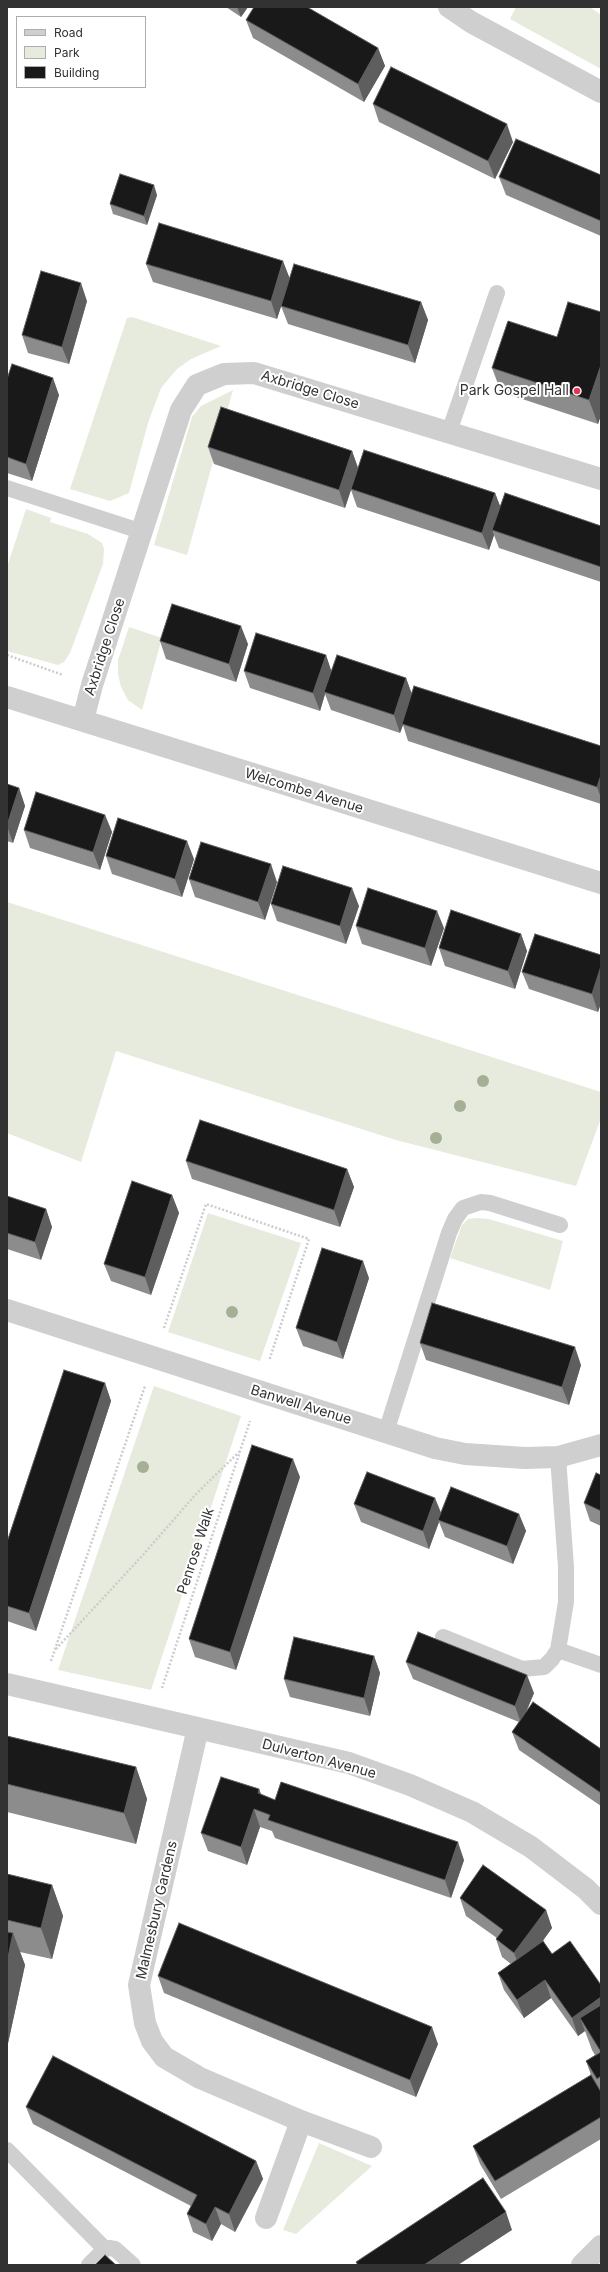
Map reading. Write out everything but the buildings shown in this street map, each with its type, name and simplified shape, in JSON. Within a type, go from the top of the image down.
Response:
[{"type":"street","points":[[448,7],[471,22],[601,92]]},
{"type":"street","name":"Axbridge Close","points":[[83,720],[92,685],[181,410],[197,385],[224,374],[254,373],[601,479]]},
{"type":"street","name":"Welcombe Avenue","points":[[7,697],[601,883]]},
{"type":"street","name":"Banwell Avenue","points":[[7,1310],[435,1448],[465,1454],[525,1458],[558,1457],[601,1445]]},
{"type":"street","name":"Dulverton Avenue","points":[[7,1684],[349,1764],[410,1785],[472,1812],[531,1847],[586,1889],[601,1904]]},
{"type":"street","name":"Malmesbury Gardens","points":[[198,1728],[139,1985],[145,2023],[152,2041],[164,2057],[177,2066],[200,2078],[301,2121],[371,2147]]},
{"type":"street","points":[[266,2218],[301,2121]]},
{"type":"street","points":[[582,2265],[601,2246]]},
{"type":"lane","points":[[449,432],[497,293]]},
{"type":"lane","points":[[7,488],[142,532]]},
{"type":"lane","points":[[386,1432],[449,1233],[454,1219],[463,1208],[481,1202],[490,1202],[560,1225]]},
{"type":"lane","points":[[443,1637],[522,1669],[544,1666],[558,1650],[566,1602],[566,1567],[558,1457]]},
{"type":"lane","points":[[558,1650],[601,1665]]},
{"type":"lane","points":[[7,2150],[105,2249]]},
{"type":"lane","points":[[89,2265],[105,2249],[115,2249],[133,2265]]},
{"type":"path","points":[[7,655],[92,685]]},
{"type":"path","name":"Penrose Walk","points":[[152,1717],[260,1392]]},
{"type":"path","points":[[54,1651],[142,1556],[197,1493],[239,1452]]},
{"type":"green space","points":[[516,7],[590,7],[601,15],[601,69],[510,19]]},
{"type":"green space","points":[[132,317],[221,346],[191,359],[177,369],[161,388],[148,423],[129,493],[110,501],[70,489],[127,318]]},
{"type":"green space","points":[[233,390],[187,555],[154,545],[192,417],[201,406]]},
{"type":"green space","points":[[26,509],[51,518],[50,522],[88,534],[102,543],[104,549],[103,564],[70,653],[64,662],[58,665],[7,651],[7,567]]},
{"type":"green space","points":[[129,627],[162,638],[142,710],[128,700],[121,687],[118,674],[118,660]]},
{"type":"green space","points":[[7,902],[601,1092],[601,1118],[576,1186],[396,1140],[116,1051],[81,1162],[7,1133]]},
{"type":"green space","points":[[208,1213],[301,1243],[260,1361],[168,1332]]},
{"type":"green space","points":[[468,1219],[489,1219],[563,1241],[550,1290],[450,1258],[462,1225]]},
{"type":"green space","points":[[154,1386],[241,1416],[151,1690],[58,1670]]},
{"type":"green space","points":[[319,2143],[372,2166],[296,2234],[283,2230]]},
{"type":"place","name":"Park Gospel Hall","points":[[577,391]]}]
